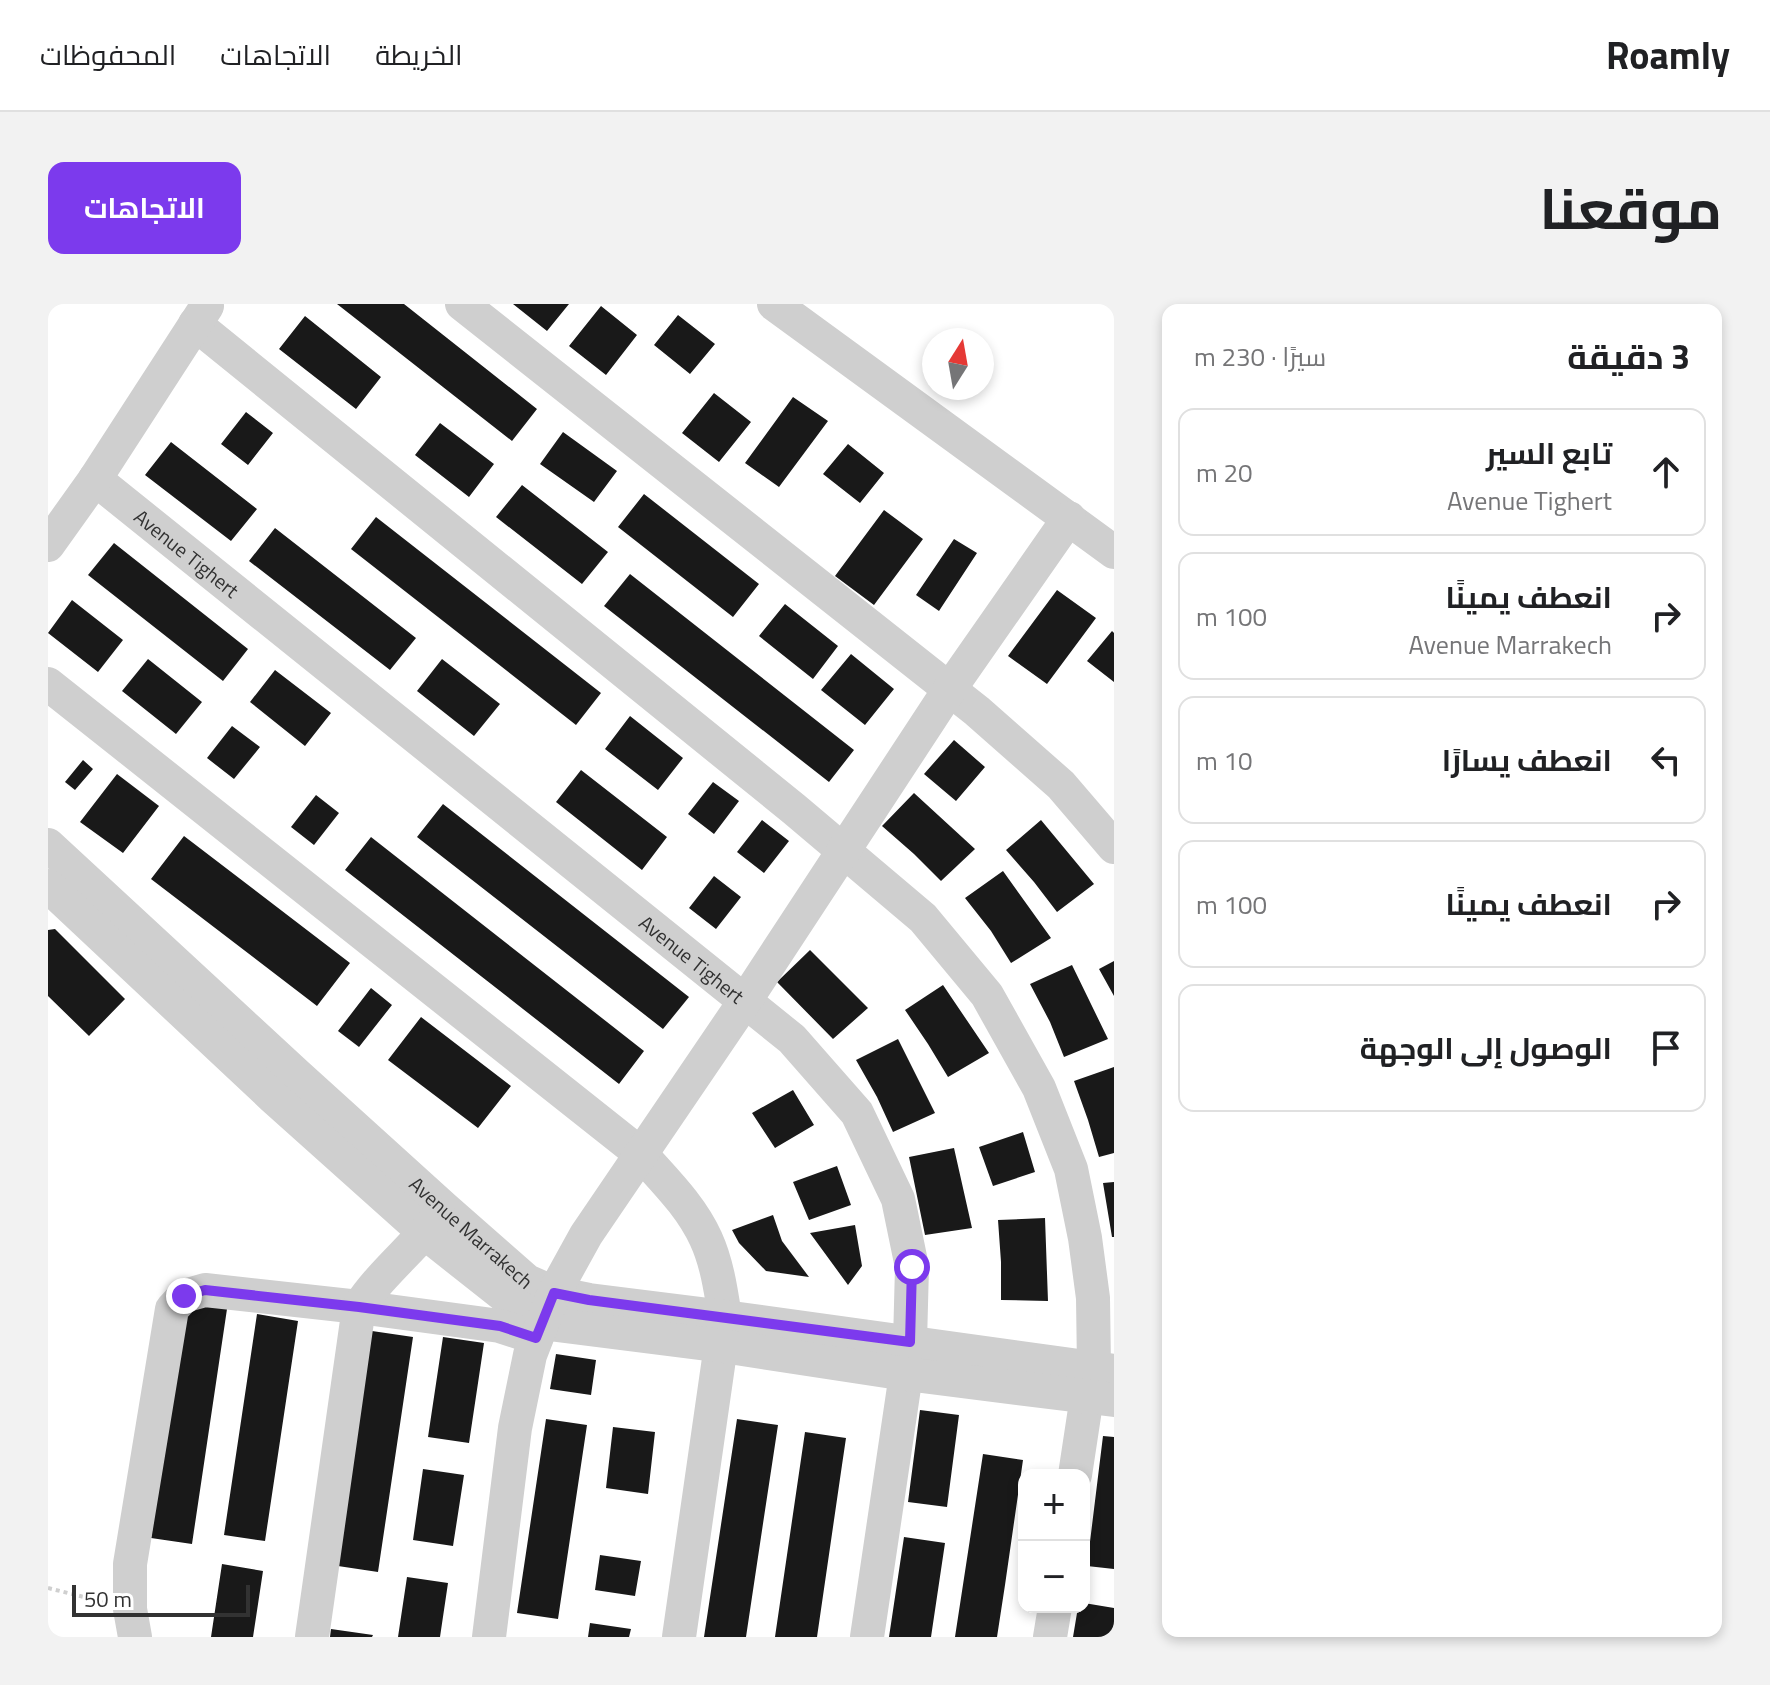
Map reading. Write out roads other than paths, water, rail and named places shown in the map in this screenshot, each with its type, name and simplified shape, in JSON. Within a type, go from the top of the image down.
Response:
[{"type":"street","points":[[462,304],[977,711],[1061,785],[1114,847]]},
{"type":"street","points":[[774,304],[1114,552]]},
{"type":"street","points":[[48,545],[95,479],[202,314],[923,918],[987,995],[1039,1088],[1071,1169],[1085,1238],[1102,1384],[1077,1469]]},
{"type":"street","name":"Avenue Tighert","points":[[95,479],[792,1039],[857,1113],[898,1199],[912,1267],[908,1358],[867,1637]]},
{"type":"street","points":[[489,1637],[515,1428],[530,1355],[544,1318],[586,1235],[745,1001],[949,690],[1069,518]]},
{"type":"street","points":[[48,684],[642,1155],[682,1200],[706,1239],[719,1281],[724,1332],[679,1637]]},
{"type":"street","name":"Avenue Marrakech","points":[[48,845],[209,1014],[434,1220],[511,1301],[544,1318],[724,1332],[1102,1384]]},
{"type":"street","name":"Avenue Marrakech","points":[[48,886],[209,1014]]},
{"type":"street","points":[[312,1637],[359,1307],[370,1290],[434,1220]]},
{"type":"street","points":[[132,1623],[130,1564],[172,1309],[184,1296],[205,1290],[500,1326],[544,1318]]},
{"type":"street","points":[[1050,1637],[1054,1613]]}]
